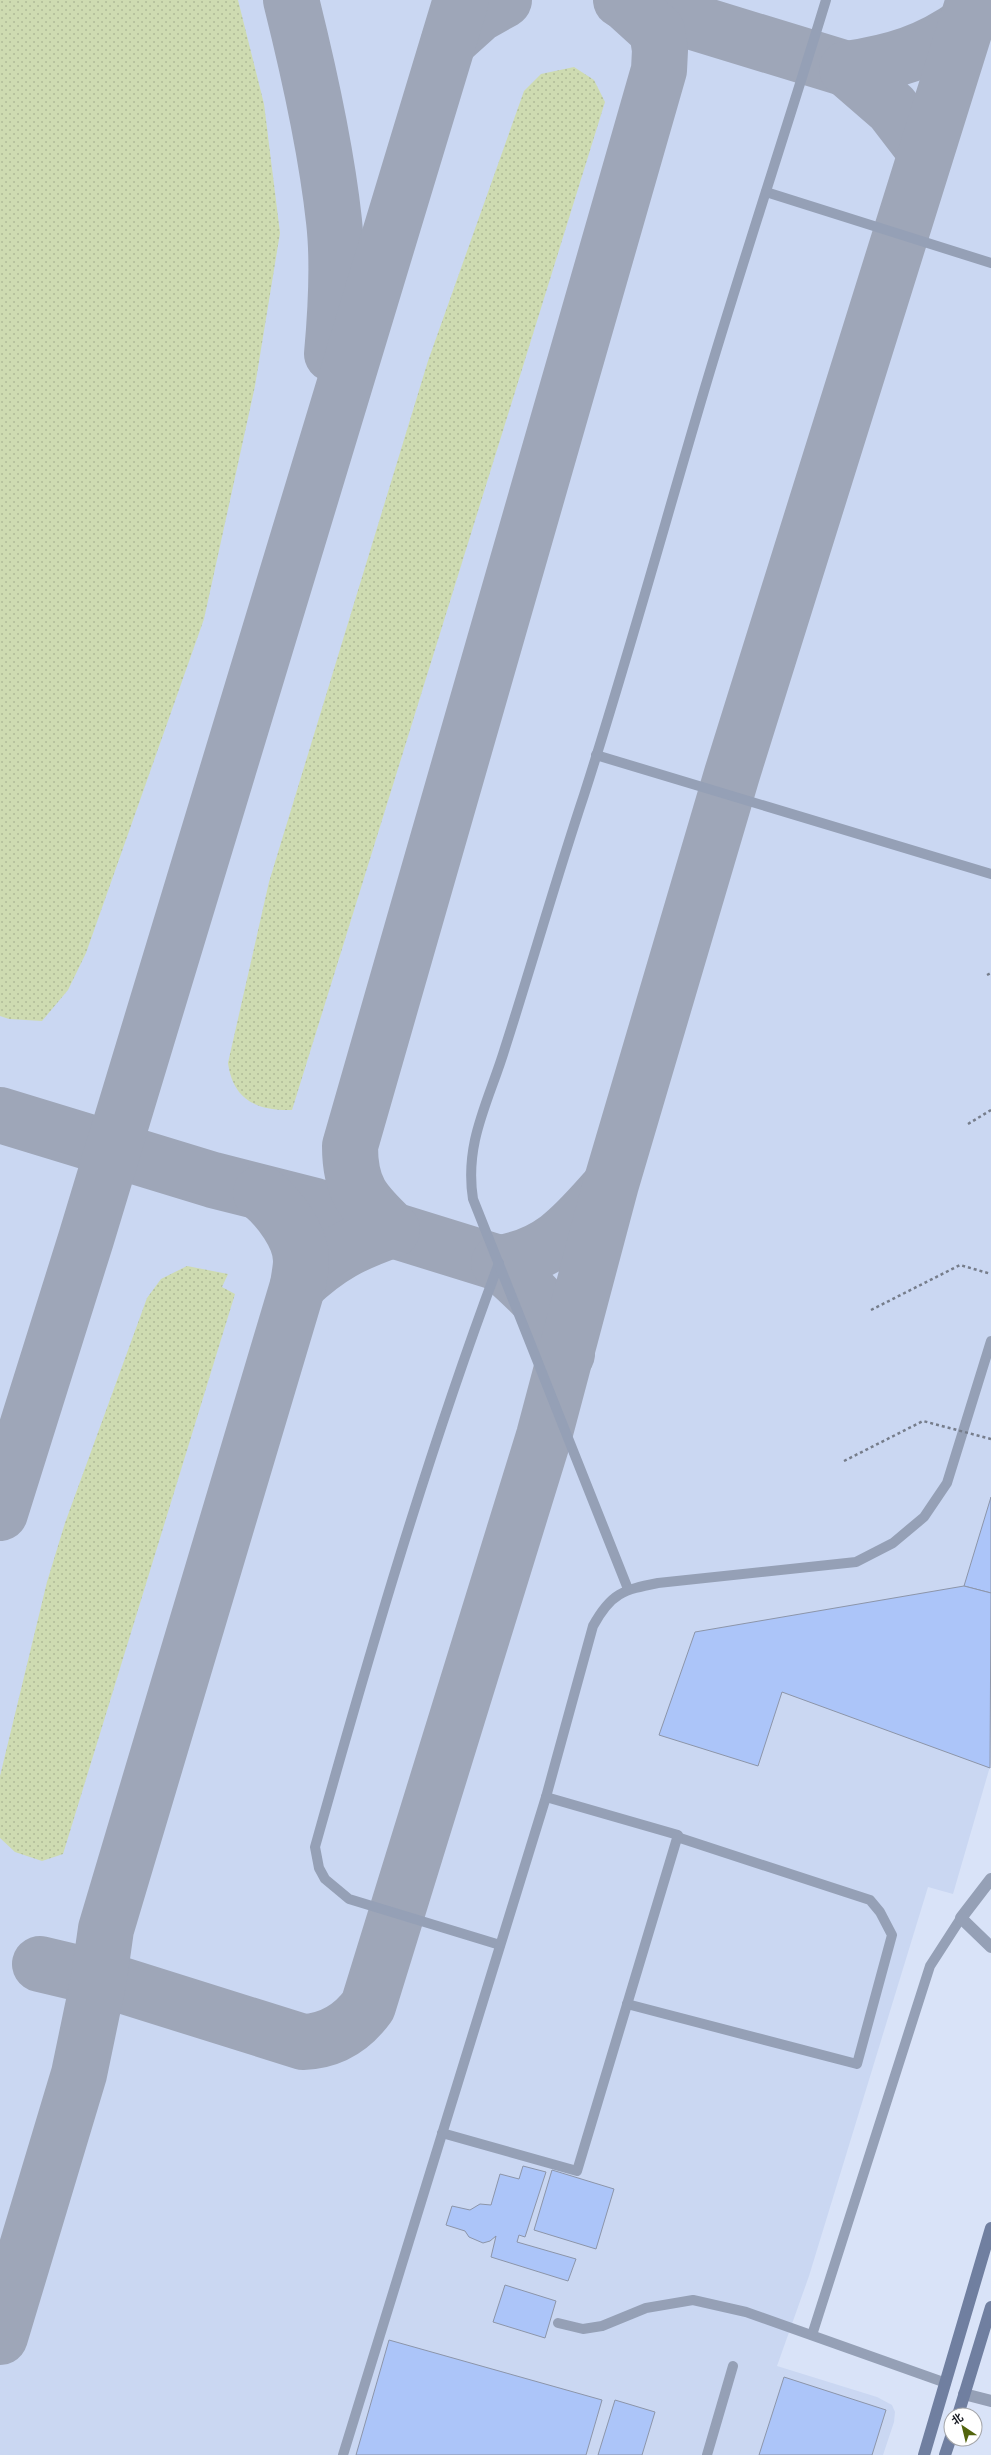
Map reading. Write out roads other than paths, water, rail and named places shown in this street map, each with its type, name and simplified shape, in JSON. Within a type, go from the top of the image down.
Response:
[{"type":"main road","points":[[924,2455],[991,2228]]},
{"type":"main road","points":[[960,2407],[991,2307]]},
{"type":"street","points":[[991,1879],[960,1918],[991,1947]]},
{"type":"street","points":[[964,2394],[991,2401]]},
{"type":"lane","points":[[628,1589],[474,1199],[470,1176],[473,1142],[505,1050],[596,755],[766,192],[826,0]]},
{"type":"lane","points":[[766,192],[991,263]]},
{"type":"lane","points":[[596,755],[991,874]]},
{"type":"lane","points":[[499,1263],[430,1458],[385,1606],[315,1848],[319,1868],[325,1879],[349,1899],[500,1945]]},
{"type":"lane","points":[[343,2455],[546,1797],[593,1626],[604,1606],[628,1589],[658,1583],[856,1562],[893,1543],[924,1517],[947,1484],[991,1342]]},
{"type":"lane","points":[[546,1797],[678,1835],[677,1837],[870,1900],[880,1912],[892,1935],[857,2064],[627,2004]]},
{"type":"lane","points":[[442,2133],[578,2171],[677,1837]]},
{"type":"lane","points":[[812,2335],[930,1966],[960,1918]]},
{"type":"lane","points":[[558,2323],[583,2329],[602,2326],[646,2308],[693,2300],[746,2312],[946,2383]]},
{"type":"lane","points":[[706,2455],[733,2366]]}]
